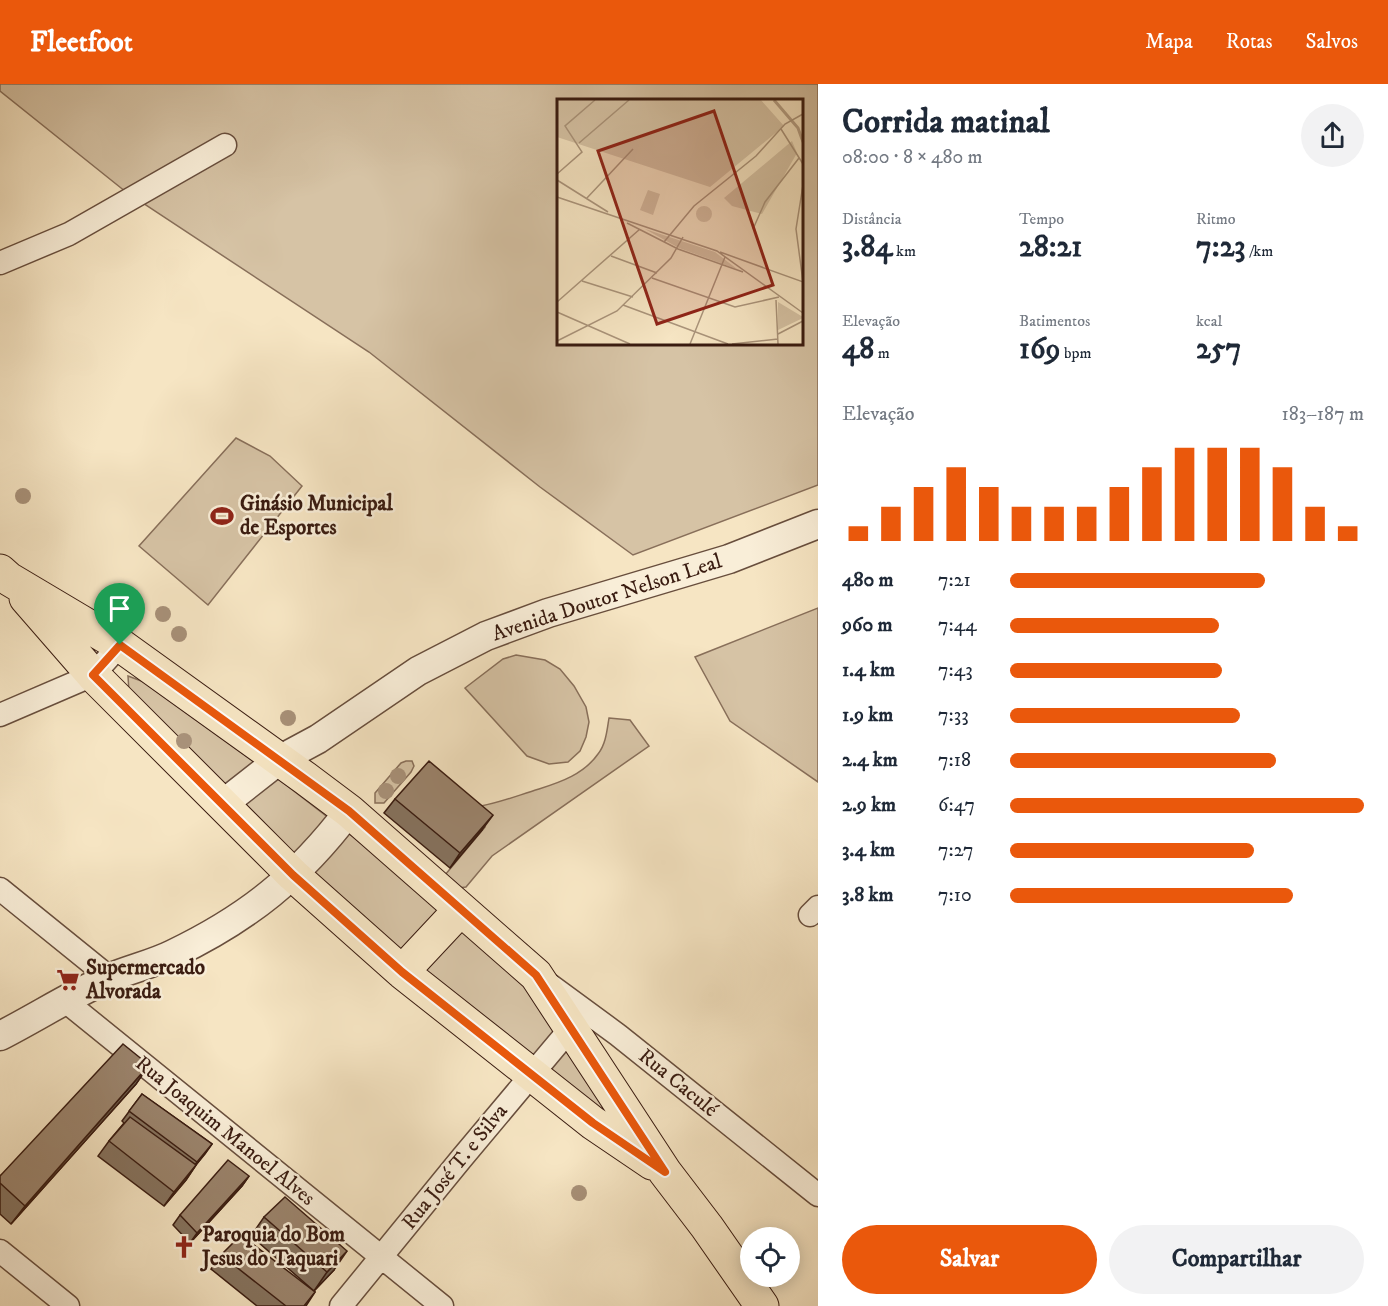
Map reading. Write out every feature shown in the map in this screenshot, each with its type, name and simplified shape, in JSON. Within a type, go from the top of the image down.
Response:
[{"type":"main road","points":[[5,575],[120,645],[349,811],[536,975],[665,1172],[762,1306]]},
{"type":"main road","points":[[5,575],[93,675],[293,875],[402,972],[593,1123],[665,1172]]},
{"type":"main road","points":[[402,972],[460,910]]},
{"type":"street","points":[[0,263],[69,234],[225,145]]},
{"type":"street","name":"Avenida Doutor Nelson Leal","points":[[223,804],[279,759],[318,739],[418,671],[486,636],[548,613],[729,559],[818,524]]},
{"type":"street","points":[[0,715],[93,675],[120,645]]},
{"type":"street","points":[[0,1036],[64,1000],[110,978],[173,954],[260,903],[320,848],[349,811]]},
{"type":"street","points":[[0,890],[110,978]]},
{"type":"street","name":"Rua Caculé","points":[[536,975],[618,1035],[818,1196]]},
{"type":"street","name":"Rua Joaquim Manoel Alves","points":[[64,1000],[442,1306]]},
{"type":"street","name":"Rua José T. e Silva","points":[[341,1306],[570,1029]]},
{"type":"street","points":[[0,1251],[68,1306]]},
{"type":"shaded area","points":[[0,84],[818,84],[818,485],[633,555],[540,487],[369,352],[126,192],[0,91]]},
{"type":"shaded area","name":"Ginásio Municipal de Esportes","points":[[236,438],[270,456],[302,486],[208,605],[139,546]]},
{"type":"shaded area","points":[[818,608],[818,782],[730,721],[695,657]]},
{"type":"shaded area","points":[[516,655],[545,660],[560,669],[574,686],[586,707],[589,722],[586,737],[580,751],[568,762],[549,764],[527,756],[465,688],[503,659]]},
{"type":"shaded area","points":[[128,676],[144,682],[277,778],[521,973],[620,1130],[344,910],[129,692]]},
{"type":"shaded area","points":[[609,718],[630,720],[649,746],[492,856],[466,887],[458,888],[445,875],[485,827],[481,806],[547,786],[579,772],[601,750]]},
{"type":"shaded area","points":[[412,761],[414,766],[411,772],[384,803],[375,803],[375,793],[401,763]]},
{"type":"building","points":[[429,761],[493,815],[460,853],[395,799]]},
{"type":"building","points":[[123,1044],[149,1065],[25,1206],[0,1183],[0,1176]]},
{"type":"building","points":[[142,1094],[212,1144],[197,1162],[129,1111]]},
{"type":"building","points":[[130,1117],[196,1165],[174,1192],[109,1141]]},
{"type":"building","points":[[228,1160],[249,1176],[197,1233],[180,1215]]},
{"type":"building","points":[[285,1197],[347,1251],[327,1272],[264,1217]]},
{"type":"building","points":[[241,1235],[315,1292],[304,1306],[286,1306],[221,1255]]},
{"type":"place","name":"Ginásio Municipal de Esportes","points":[[222,516]]},
{"type":"place","name":"Supermercado Alvorada","points":[[68,980]]},
{"type":"place","name":"Paroquia do Bom Jesus do Taquari","points":[[184,1247]]},
{"type":"route","points":[[120,645],[349,811],[536,975],[665,1172],[593,1123],[402,972],[293,875],[93,675],[120,645]]}]
